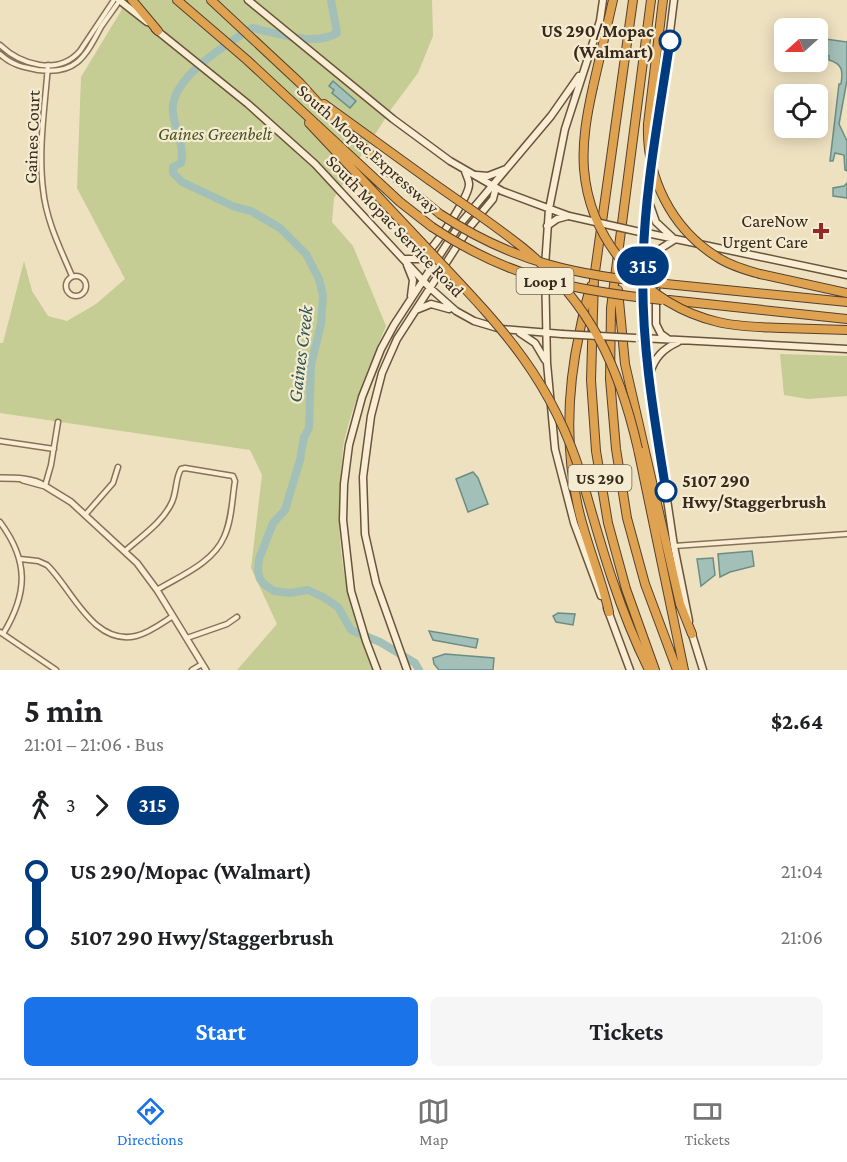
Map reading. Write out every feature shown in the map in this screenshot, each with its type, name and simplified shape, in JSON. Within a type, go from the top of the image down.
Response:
[{"type":"highway","points":[[132,0],[158,31]]},
{"type":"highway","name":"South Mopac Expressway","points":[[177,0],[400,202],[432,227],[480,256],[546,281],[595,292],[847,319]]},
{"type":"highway","name":"South Mopac Expressway","points":[[211,0],[300,83],[330,116],[391,174],[440,214],[488,242],[549,266],[598,277],[847,302]]},
{"type":"highway","points":[[613,0],[593,87],[583,150],[588,192],[594,212],[609,243],[629,271],[651,291],[680,309],[698,316],[739,326],[847,330]]},
{"type":"highway","name":"US 290","points":[[633,0],[594,279],[591,380],[595,439],[608,523],[626,589],[655,670]]},
{"type":"highway","name":"US 290","points":[[651,0],[611,308],[610,379],[620,476],[627,518],[645,584],[677,670]]},
{"type":"highway","points":[[663,0],[647,145],[659,190],[670,210],[684,229],[718,258],[760,274],[847,293]]},
{"type":"highway","points":[[311,94],[522,247],[553,275],[574,300],[600,339],[618,376],[638,449],[684,670]]},
{"type":"highway","points":[[295,105],[319,134],[489,314],[528,362],[561,419],[581,475],[610,577],[648,670]]},
{"type":"highway","points":[[616,273],[625,364],[680,604],[692,634]]},
{"type":"highway","points":[[594,279],[587,298],[573,363],[569,442],[578,507],[609,612]]},
{"type":"main road","name":"South Mopac Service Road","points":[[120,0],[248,104],[327,176],[423,281],[456,311],[491,327],[517,331],[847,348]]},
{"type":"main road","points":[[248,0],[413,135],[495,190],[569,216],[847,275]]},
{"type":"main road","points":[[603,0],[600,21],[565,129],[549,209],[545,266],[547,363],[550,407],[561,474],[578,533],[630,670]]},
{"type":"main road","points":[[674,0],[649,199],[642,233],[640,338],[649,377],[675,546],[692,634],[703,670]]},
{"type":"main road","points":[[406,667],[380,599],[370,560],[365,524],[363,477],[371,416],[382,373],[397,339],[429,287],[468,229],[490,203],[508,168],[552,116],[586,65]]},
{"type":"main road","points":[[472,175],[488,176],[508,168]]},
{"type":"main road","points":[[410,300],[412,280],[404,259],[420,259],[433,247],[465,197],[470,185],[465,171]]},
{"type":"main road","points":[[377,670],[359,620],[347,568],[343,520],[344,484],[349,445],[371,372],[394,325],[460,224],[495,190]]},
{"type":"main road","points":[[649,199],[651,213],[656,222],[675,240]]},
{"type":"main road","points":[[547,226],[557,219],[569,216]]},
{"type":"main road","points":[[669,340],[661,334],[656,324],[656,259],[660,249],[675,240]]},
{"type":"main road","points":[[414,312],[431,304],[456,311]]},
{"type":"main road","points":[[517,331],[535,343],[547,363]]},
{"type":"main road","points":[[649,377],[652,366],[660,353],[680,341]]},
{"type":"street","points":[[0,54],[17,66],[48,71],[66,69],[78,62],[93,44],[99,27],[114,0]]},
{"type":"street","points":[[0,45],[22,61],[48,65],[61,64],[74,57],[120,0]]},
{"type":"street","name":"Gaines Court","points":[[48,65],[42,154],[43,190],[52,228],[72,276]]},
{"type":"street","name":"Gaines Court","points":[[72,276],[82,276],[86,281],[87,289],[79,296],[72,295],[67,290],[67,280],[72,276]]},
{"type":"street","points":[[45,486],[58,422]]},
{"type":"street","points":[[0,441],[54,449]]},
{"type":"street","points":[[85,515],[113,483],[118,467]]},
{"type":"street","points":[[125,551],[154,526],[167,511],[181,469],[233,476],[235,481],[228,524],[222,542],[205,561],[157,590]]},
{"type":"street","points":[[0,478],[23,480],[45,486],[64,497],[125,551],[145,572],[206,670]]},
{"type":"street","points":[[0,522],[14,543],[20,559],[22,574],[20,597],[15,613],[2,633],[56,670]]},
{"type":"street","points":[[675,546],[847,534]]},
{"type":"street","points":[[20,559],[38,561],[47,565],[94,623],[110,633],[125,637],[136,636],[173,616]]},
{"type":"street","points":[[187,638],[227,624],[237,617]]},
{"type":"street","points":[[192,670],[202,664]]},
{"type":"green space","name":"Gaines Greenbelt","points":[[123,0],[432,0],[433,36],[418,73],[392,108],[334,198],[332,222],[353,246],[386,326],[352,412],[344,442],[339,499],[341,550],[349,599],[374,670],[237,670],[277,624],[251,568],[262,475],[250,450],[0,413],[0,343],[3,343],[24,261],[32,291],[48,316],[67,321],[96,304],[125,279],[77,188],[81,77],[121,11]]},
{"type":"green space","points":[[780,354],[847,356],[847,396],[808,399],[784,395]]},
{"type":"water","points":[[828,39],[847,42],[847,80],[839,124],[847,141],[847,171],[844,155],[835,153],[833,161],[830,161],[842,72],[837,64],[829,60]]},
{"type":"water","points":[[333,81],[356,101],[350,108],[332,93],[334,90],[329,86]]},
{"type":"water","points":[[847,183],[847,198],[833,196],[833,188],[844,186]]},
{"type":"water","points":[[473,472],[478,478],[488,504],[468,512],[456,479]]},
{"type":"water","points":[[752,551],[754,566],[720,577],[718,554]]},
{"type":"water","points":[[713,558],[715,575],[701,586],[697,559]]},
{"type":"water","points":[[558,613],[575,614],[573,625],[556,622],[553,616]]},
{"type":"water","points":[[429,631],[478,639],[476,648],[433,640]]},
{"type":"water","points":[[445,654],[494,658],[493,670],[439,670],[433,658]]},
{"type":"waterway","name":"Gaines Creek","points":[[331,0],[337,33],[328,37],[307,39],[252,28],[215,53],[189,75],[174,100],[173,113],[182,157],[181,163],[173,167],[173,173],[182,182],[235,207],[251,211],[280,228],[306,254],[319,279],[323,295],[321,324],[311,365],[309,428],[304,437],[300,460],[285,510],[273,523],[259,559],[260,579],[274,591],[290,593],[308,590],[323,597],[338,607],[351,630],[380,642],[415,663],[419,670]]},
{"type":"bus line","name":"315","points":[[666,491],[646,359],[643,269],[649,199],[670,41]]},
{"type":"place","name":"US 290/Mopac (Walmart)","points":[[670,41]]},
{"type":"place","name":"CareNow Urgent Care","points":[[821,231]]},
{"type":"place","name":"5107 290 Hwy/Staggerbrush","points":[[666,491]]}]
